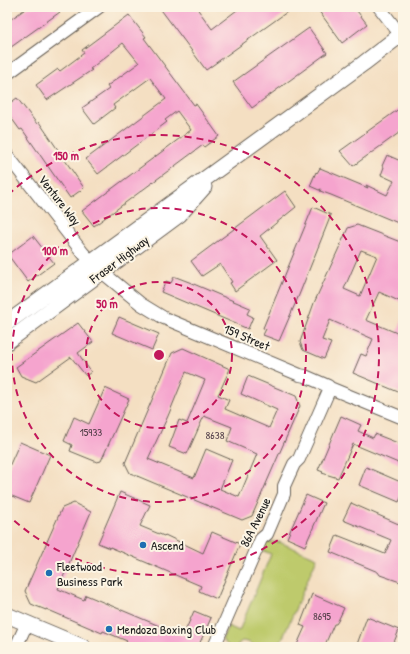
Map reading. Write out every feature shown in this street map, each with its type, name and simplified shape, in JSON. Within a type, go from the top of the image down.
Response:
[{"type":"main road","name":"Fraser Highway","points":[[7,323],[402,35]]},
{"type":"main road","name":"Fraser Highway","points":[[7,342],[179,215],[222,167]]},
{"type":"main road","points":[[7,615],[82,647]]},
{"type":"street","points":[[7,74],[99,7]]},
{"type":"street","points":[[380,7],[402,35]]},
{"type":"street","name":"Venture Way","points":[[7,155],[91,262]]},
{"type":"street","name":"159 Street","points":[[91,262],[128,295],[154,313],[300,375],[321,382],[330,388],[403,418]]},
{"type":"street","name":"86A Avenue","points":[[214,647],[261,539],[267,534],[284,494],[284,486],[287,479],[294,464],[299,459],[330,388]]},
{"type":"street","points":[[16,647],[26,623]]},
{"type":"green space","points":[[265,542],[279,542],[317,558],[279,647],[257,647],[248,642],[242,641],[238,644],[238,647],[230,647],[222,640],[228,626],[239,631],[271,554],[261,550]]},
{"type":"building","points":[[28,7],[56,7],[60,12],[7,50],[7,22]]},
{"type":"building","points":[[159,7],[196,7],[212,29],[241,7],[294,7],[206,70]]},
{"type":"building","points":[[316,7],[354,7],[367,24],[342,43]]},
{"type":"building","points":[[129,15],[146,37],[144,38],[219,136],[204,147],[203,145],[94,226],[82,211],[191,130],[177,111],[165,120],[167,122],[98,174],[86,159],[166,99],[150,78],[113,105],[115,108],[94,124],[82,108],[109,89],[107,86],[139,63],[123,43],[90,69],[92,70],[47,100],[36,85],[58,69],[60,71],[84,53],[82,50]]},
{"type":"building","points":[[309,28],[327,53],[252,108],[233,82]]},
{"type":"building","points":[[17,98],[37,124],[39,122],[84,188],[70,198],[22,129],[20,130],[7,112],[7,105]]},
{"type":"building","points":[[403,106],[403,130],[353,166],[340,151]]},
{"type":"building","points":[[387,155],[403,162],[403,225],[320,191],[321,189],[319,190],[310,186],[316,172],[317,173],[320,168],[368,188],[366,185],[387,195],[394,181],[381,175],[384,167],[382,166]]},
{"type":"building","points":[[285,191],[296,207],[260,236],[277,260],[235,291],[230,283],[232,282],[220,264],[202,276],[191,261]]},
{"type":"building","points":[[313,207],[331,215],[279,341],[263,335],[266,329],[263,328]]},
{"type":"building","points":[[357,225],[403,243],[403,303],[379,292],[366,320],[397,333],[403,319],[403,394],[353,373],[361,354],[366,356],[373,339],[330,320],[322,340],[331,343],[324,359],[303,350],[300,342],[314,303],[348,228]],"holes":[[[361,250],[377,256],[360,296],[344,289]]]},
{"type":"building","points":[[33,236],[54,263],[28,282],[8,255]]},
{"type":"building","points":[[174,277],[250,308],[247,314],[253,317],[248,329],[161,292],[166,281],[171,283]]},
{"type":"building","points":[[119,317],[159,334],[152,350],[112,333]]},
{"type":"building","points":[[78,323],[93,342],[78,353],[91,372],[86,376],[71,357],[36,382],[21,376],[16,367]]},
{"type":"building","points":[[183,348],[230,369],[218,395],[229,400],[225,409],[269,428],[277,410],[241,394],[248,376],[296,396],[300,406],[252,516],[242,520],[130,473],[125,463],[172,353]],"holes":[[[186,372],[205,380],[187,423],[179,420],[169,447],[187,454],[204,416],[232,427],[227,441],[257,454],[239,497],[220,489],[232,460],[206,449],[194,478],[148,459]]]},
{"type":"building","points":[[105,388],[129,399],[101,461],[97,462],[70,451],[72,445],[64,441],[74,417],[89,424]]},
{"type":"building","points":[[341,416],[361,425],[358,431],[373,438],[375,434],[403,445],[403,465],[353,444],[338,478],[322,473],[323,472],[318,470]]},
{"type":"building","points":[[20,442],[50,455],[29,503],[7,494],[7,471]]},
{"type":"building","points":[[366,467],[403,483],[403,493],[399,502],[359,485]]},
{"type":"building","name":"Ascend","points":[[120,492],[150,505],[140,526],[164,536],[165,535],[203,553],[212,532],[240,544],[217,599],[199,591],[201,586],[98,543]]},
{"type":"building","points":[[306,495],[324,503],[305,546],[287,538]]},
{"type":"building","points":[[74,503],[91,512],[58,589],[84,600],[86,595],[183,636],[194,611],[211,618],[198,647],[134,647],[125,644],[127,641],[103,631],[102,633],[31,604],[25,591],[62,508]]},
{"type":"building","points":[[351,503],[403,526],[403,583],[380,575],[378,572],[330,552],[337,535],[385,554],[391,540],[343,520]]},
{"type":"building","points":[[312,594],[344,608],[338,621],[334,624],[324,647],[296,647],[305,627],[300,625]]},
{"type":"building","points":[[367,617],[399,630],[392,647],[356,647]]},
{"type":"place","name":"Ascend","points":[[143,545]]},
{"type":"place","name":"Fleetwood Business Park","points":[[49,573]]},
{"type":"place","name":"Mendoza Boxing Club","points":[[109,629]]}]
